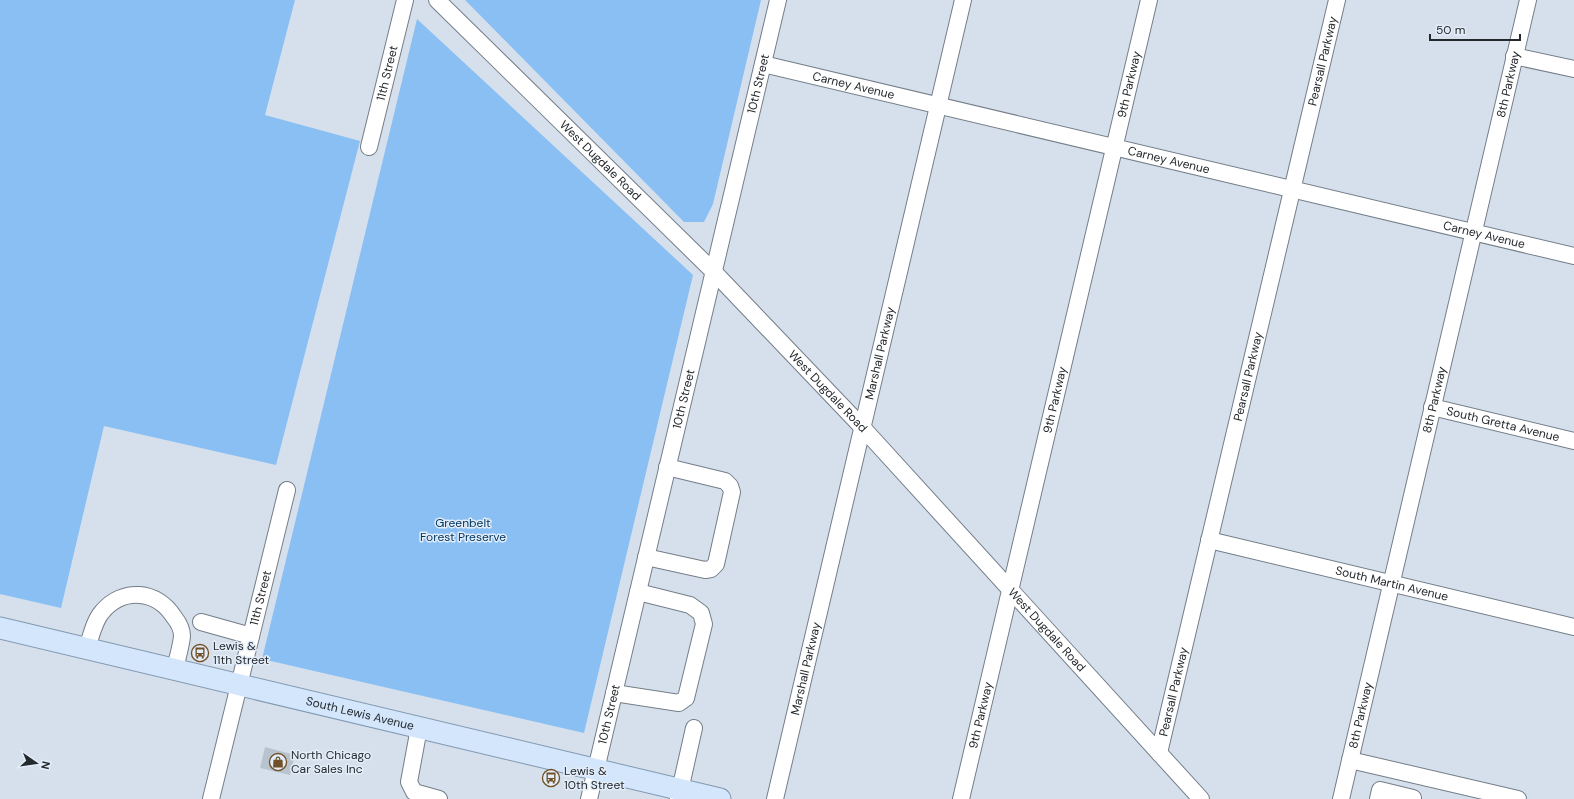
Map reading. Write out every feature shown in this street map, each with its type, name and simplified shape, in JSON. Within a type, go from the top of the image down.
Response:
[{"type":"main road","name":"South Lewis Avenue","points":[[0,628],[596,770],[679,794],[720,799]]},
{"type":"street","name":"11th Street","points":[[369,147],[405,0]]},
{"type":"street","name":"West Dugdale Road","points":[[437,0],[714,272],[862,427],[1201,799]]},
{"type":"street","name":"10th Street","points":[[589,799],[778,0]]},
{"type":"street","name":"Marshall Parkway","points":[[775,799],[963,0]]},
{"type":"street","name":"9th Parkway","points":[[961,799],[1149,0]]},
{"type":"street","name":"Pearsall Parkway","points":[[1159,753],[1337,0]]},
{"type":"street","name":"8th Parkway","points":[[1341,799],[1528,0]]},
{"type":"street","points":[[1514,56],[1574,69]]},
{"type":"street","name":"Carney Avenue","points":[[763,64],[1574,256]]},
{"type":"street","name":"South Gretta Avenue","points":[[1432,407],[1574,441]]},
{"type":"street","points":[[646,557],[705,570],[711,569],[716,564],[732,492],[730,486],[725,481],[668,467]]},
{"type":"street","name":"11th Street","points":[[211,799],[287,490]]},
{"type":"street","name":"South Martin Avenue","points":[[1210,540],[1574,627]]},
{"type":"street","points":[[614,693],[679,703],[686,698],[704,624],[701,613],[690,605],[638,592]]},
{"type":"street","points":[[87,648],[94,626],[102,612],[112,603],[128,595],[144,595],[159,599],[170,610],[178,623],[182,636],[175,669]]},
{"type":"street","points":[[201,622],[251,636]]},
{"type":"street","points":[[419,728],[409,782],[414,792],[439,799]]},
{"type":"street","points":[[679,794],[694,728]]},
{"type":"street","points":[[1350,760],[1518,799]]},
{"type":"street","points":[[1378,799],[1380,790],[1413,799],[1419,776]]},
{"type":"green space","points":[[0,0],[295,0],[265,115],[360,141],[276,465],[104,426],[61,608],[0,594]]},
{"type":"green space","points":[[465,0],[761,0],[713,204],[704,222],[684,222]]},
{"type":"green space","name":"Greenbelt Forest Preserve","points":[[417,19],[693,275],[584,733],[262,659]]},
{"type":"building","points":[[265,747],[295,755],[290,775],[260,768]]},
{"type":"place","name":"Lewis & 11th Street","points":[[200,653]]},
{"type":"place","name":"North Chicago Car Sales Inc","points":[[278,762]]},
{"type":"place","name":"Lewis & 10th Street","points":[[551,778]]}]
